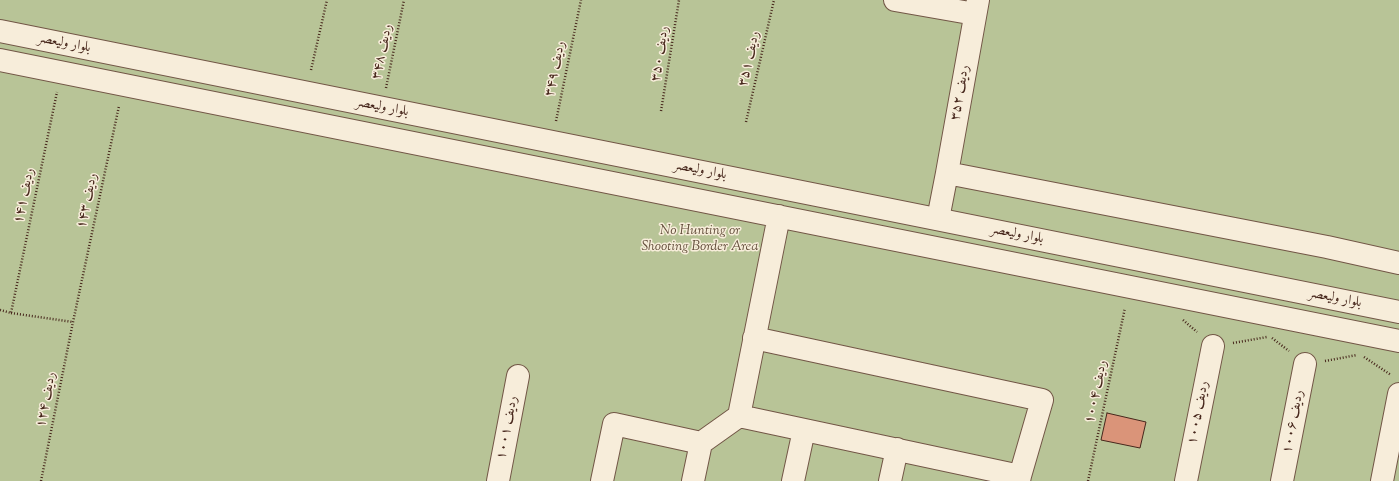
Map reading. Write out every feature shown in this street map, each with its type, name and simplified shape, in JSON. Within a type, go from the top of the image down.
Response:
[{"type":"street","points":[[896,0],[976,7]]},
{"type":"street","name":"ردیف ۳۵۲","points":[[938,219],[976,7]]},
{"type":"street","name":"بلوار ولیعصر","points":[[0,31],[1399,312]]},
{"type":"street","name":"بلوار ولیعصر","points":[[0,60],[1399,341]]},
{"type":"street","points":[[947,173],[1327,247],[1399,263]]},
{"type":"street","points":[[693,481],[701,443],[739,416],[779,216]]},
{"type":"street","points":[[1223,306],[1228,278]]},
{"type":"street","points":[[739,416],[897,449],[1019,478],[1042,400],[754,338]]},
{"type":"street","name":"ردیف ۱۰۰۵","points":[[1186,481],[1213,346]]},
{"type":"street","name":"ردیف ۱۰۰۶","points":[[1282,481],[1305,364]]},
{"type":"street","name":"ردیف ۱۰۰۱","points":[[498,481],[518,376]]},
{"type":"street","points":[[1382,481],[1399,394]]},
{"type":"street","points":[[602,481],[614,424],[701,443]]},
{"type":"street","points":[[793,481],[804,430]]},
{"type":"street","points":[[890,481],[897,449]]},
{"type":"path","points":[[311,70],[327,0]]},
{"type":"path","name":"ردیف ۳۴۸","points":[[383,108],[404,0]]},
{"type":"path","name":"ردیف ۳۴۹","points":[[552,142],[581,0]]},
{"type":"path","name":"ردیف ۳۵۰","points":[[662,111],[680,0]]},
{"type":"path","name":"ردیف ۳۵۱","points":[[746,122],[774,0]]},
{"type":"path","name":"ردیف ۱۴۱","points":[[11,313],[61,72]]},
{"type":"path","name":"ردیف ۱۴۳","points":[[73,322],[124,85]]},
{"type":"path","name":"ردیف ۱۰۰۴","points":[[1088,481],[1126,308]]},
{"type":"path","points":[[0,310],[73,322]]},
{"type":"path","name":"ردیف ۱۲۴","points":[[41,481],[73,322]]},
{"type":"green space","name":"No Hunting or Shooting Border Area","points":[[0,0],[1399,0],[1399,481],[0,481]]},
{"type":"building","points":[[1107,413],[1146,422],[1140,448],[1101,440]]}]
